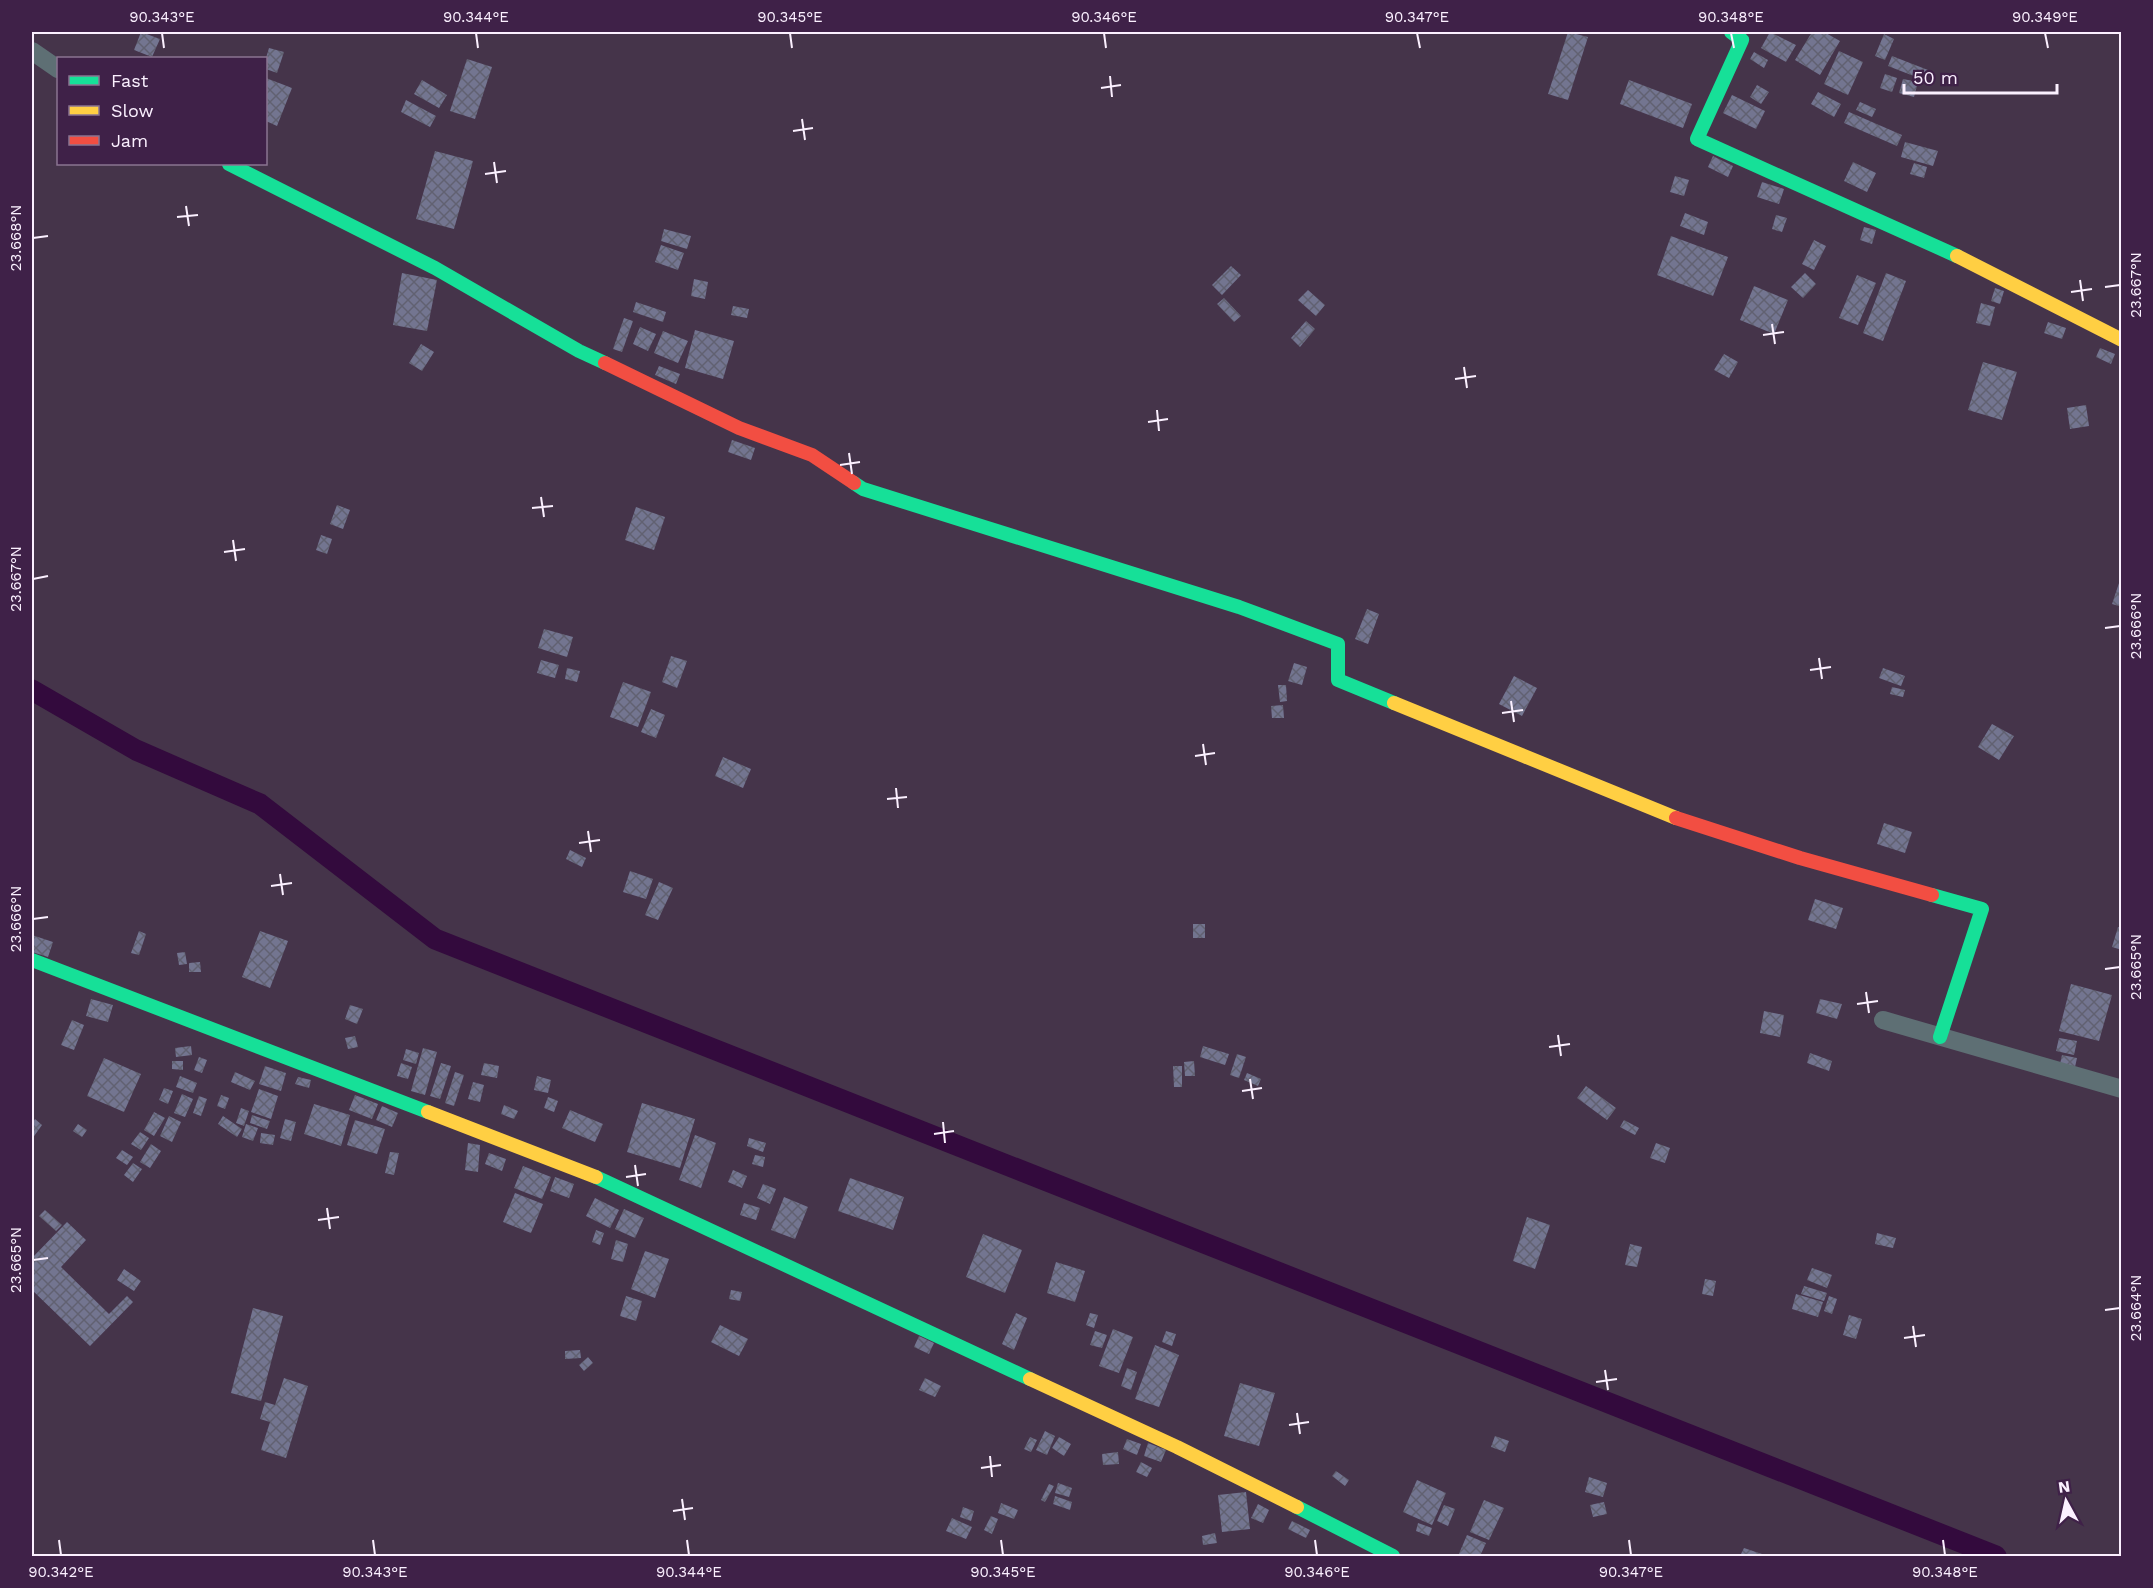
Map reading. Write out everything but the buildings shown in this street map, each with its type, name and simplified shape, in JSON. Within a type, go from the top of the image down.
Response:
[{"type":"street","points":[[1731,32],[1742,40],[1697,139],[1976,264],[2121,340]]},
{"type":"street","points":[[32,51],[57,68]]},
{"type":"street","points":[[231,165],[435,268],[579,351],[739,428],[812,455],[863,489],[1239,607],[1338,644],[1338,680],[1664,814],[1800,858],[1982,909],[1940,1037]]},
{"type":"street","points":[[32,960],[582,1171],[1177,1447],[1393,1557]]},
{"type":"street","points":[[1883,1020],[2121,1089]]},
{"type":"waterway","points":[[32,690],[136,750],[260,804],[435,939],[1996,1556]]},
{"type":"traffic: fast","points":[[1731,32],[1742,40],[1697,139],[1957,256]]},
{"type":"traffic: fast","points":[[231,165],[435,268],[579,351],[605,363]]},
{"type":"traffic: fast","points":[[854,483],[863,489],[1239,607],[1338,644],[1338,680],[1394,703]]},
{"type":"traffic: fast","points":[[1932,895],[1982,909],[1940,1037]]},
{"type":"traffic: fast","points":[[32,960],[428,1112]]},
{"type":"traffic: fast","points":[[596,1177],[1030,1379]]},
{"type":"traffic: fast","points":[[1297,1507],[1393,1556]]},
{"type":"traffic: slow","points":[[1957,256],[2122,340]]},
{"type":"traffic: slow","points":[[1394,703],[1676,818]]},
{"type":"traffic: slow","points":[[428,1112],[596,1177]]},
{"type":"traffic: slow","points":[[1030,1379],[1177,1447],[1297,1507]]},
{"type":"traffic: jam","points":[[605,363],[739,428],[812,455],[854,483]]},
{"type":"traffic: jam","points":[[1676,818],[1800,858],[1932,895]]}]
